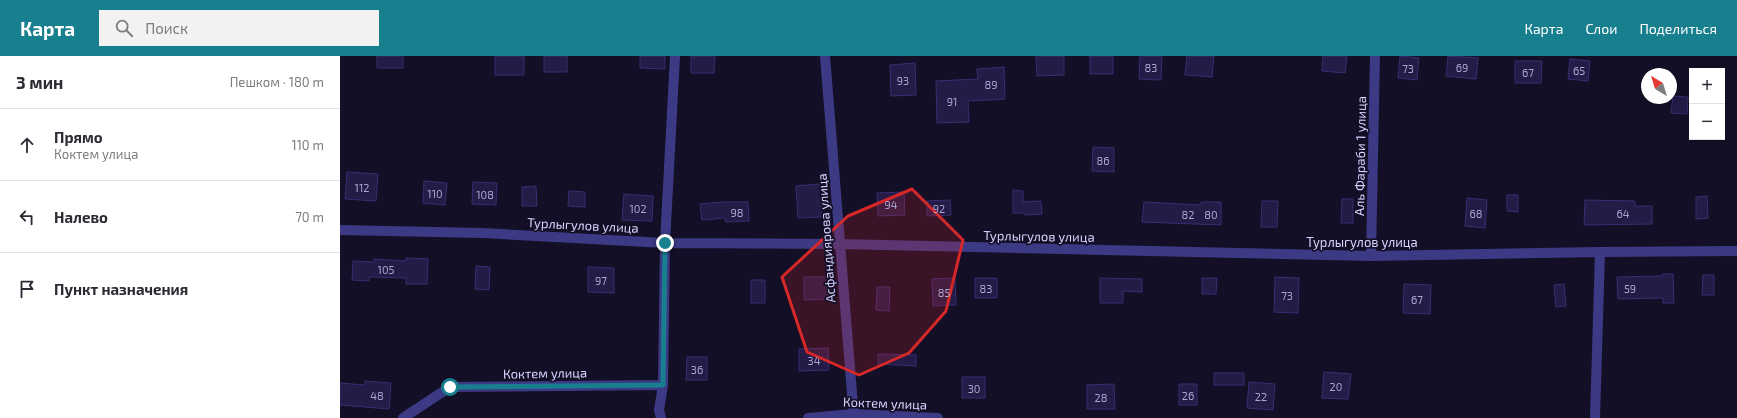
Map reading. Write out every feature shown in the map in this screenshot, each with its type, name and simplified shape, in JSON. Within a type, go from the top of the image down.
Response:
[{"type":"street","points":[[662,418],[659,410],[663,385],[665,243],[675,56]]},
{"type":"street","name":"Асфандиярова улица","points":[[825,56],[854,416]]},
{"type":"street","name":"Аль Фараби 1 улица","points":[[1371,256],[1375,56]]},
{"type":"street","name":"Турлыгулов улица","points":[[340,230],[482,233],[665,243],[839,244],[1371,256],[1737,251]]},
{"type":"street","points":[[1595,418],[1600,252]]},
{"type":"street","name":"Коктем улица","points":[[403,418],[450,387],[663,385]]},
{"type":"street","name":"Коктем улица","points":[[808,418],[854,416],[938,418]]},
{"type":"highlighted area","points":[[912,189],[963,240],[946,311],[909,353],[859,375],[807,352],[782,277],[848,216]]},
{"type":"building","points":[[377,56],[403,56],[403,68],[377,68]]},
{"type":"building","points":[[495,56],[524,56],[524,75],[495,75]]},
{"type":"building","points":[[544,56],[567,56],[567,72],[544,72]]},
{"type":"building","points":[[640,56],[665,56],[665,69],[640,68]]},
{"type":"building","points":[[691,56],[715,56],[714,73],[691,73]]},
{"type":"building","points":[[1036,56],[1064,56],[1064,75],[1037,76]]},
{"type":"building","points":[[1090,56],[1113,56],[1113,74],[1090,74]]},
{"type":"building","points":[[1140,56],[1162,56],[1161,80],[1139,79]]},
{"type":"building","points":[[1187,56],[1214,56],[1212,77],[1185,75]]},
{"type":"building","points":[[1323,56],[1347,56],[1345,73],[1322,71]]},
{"type":"building","points":[[1400,56],[1419,58],[1417,80],[1398,78]]},
{"type":"building","points":[[1448,56],[1478,58],[1476,79],[1446,76]]},
{"type":"building","points":[[1570,59],[1590,61],[1588,81],[1568,79]]},
{"type":"building","points":[[1515,61],[1542,61],[1541,83],[1515,83]]},
{"type":"building","points":[[915,63],[916,95],[891,96],[890,65]]},
{"type":"building","points":[[1004,67],[1005,99],[968,101],[969,122],[937,123],[936,81],[978,79],[977,69]]},
{"type":"building","points":[[1677,96],[1688,97],[1687,114],[1671,113],[1672,104],[1677,104]]},
{"type":"building","points":[[1093,147],[1114,148],[1114,172],[1092,171]]},
{"type":"building","points":[[347,172],[378,174],[376,201],[345,199]]},
{"type":"building","points":[[424,181],[447,183],[445,205],[423,203]]},
{"type":"building","points":[[473,182],[497,183],[496,205],[472,204]]},
{"type":"building","points":[[820,184],[822,217],[798,218],[796,186]]},
{"type":"building","points":[[536,186],[537,206],[522,206],[522,187]]},
{"type":"building","points":[[1013,190],[1023,191],[1023,202],[1041,201],[1042,214],[1025,215],[1025,213],[1013,213]]},
{"type":"building","points":[[569,191],[585,192],[585,207],[568,206]]},
{"type":"building","points":[[904,192],[905,215],[878,216],[877,193]]},
{"type":"building","points":[[624,194],[653,196],[652,221],[622,220]]},
{"type":"building","points":[[1507,195],[1518,195],[1518,212],[1507,211]]},
{"type":"building","points":[[1707,196],[1708,218],[1696,219],[1696,197]]},
{"type":"building","points":[[1467,198],[1487,200],[1485,228],[1465,226]]},
{"type":"building","points":[[1342,199],[1353,199],[1353,223],[1341,223]]},
{"type":"building","points":[[950,200],[951,215],[927,216],[927,201]]},
{"type":"building","points":[[1585,200],[1635,201],[1635,206],[1652,206],[1652,224],[1584,225]]},
{"type":"building","points":[[1262,201],[1278,201],[1277,227],[1261,227]]},
{"type":"building","points":[[748,202],[749,221],[726,222],[725,218],[702,220],[700,204]]},
{"type":"building","points":[[1144,202],[1201,205],[1201,202],[1221,202],[1221,225],[1142,222]]},
{"type":"building","points":[[406,258],[428,259],[427,284],[406,284],[406,278],[369,277],[369,281],[352,280],[353,261],[374,262],[374,259],[406,261]]},
{"type":"building","points":[[476,266],[490,267],[489,290],[475,289]]},
{"type":"building","points":[[588,267],[614,268],[614,293],[588,292]]},
{"type":"building","points":[[1662,274],[1673,274],[1674,303],[1663,303],[1663,298],[1618,299],[1617,277],[1662,276]]},
{"type":"building","points":[[1703,275],[1714,275],[1714,295],[1702,295]]},
{"type":"building","points":[[804,277],[828,277],[829,299],[804,300]]},
{"type":"building","points":[[1275,277],[1299,278],[1298,313],[1274,312]]},
{"type":"building","points":[[955,278],[956,305],[933,306],[932,279]]},
{"type":"building","points":[[975,278],[997,278],[997,298],[975,298]]},
{"type":"building","points":[[1100,278],[1142,279],[1142,292],[1123,291],[1123,303],[1100,303]]},
{"type":"building","points":[[1202,278],[1217,278],[1216,294],[1202,294]]},
{"type":"building","points":[[751,280],[765,280],[765,303],[751,303]]},
{"type":"building","points":[[1404,284],[1431,285],[1430,314],[1403,313]]},
{"type":"building","points":[[1564,284],[1566,306],[1556,307],[1554,285]]},
{"type":"building","points":[[877,287],[890,287],[889,311],[876,310]]},
{"type":"building","points":[[828,348],[829,370],[799,371],[799,349]]},
{"type":"building","points":[[878,354],[916,355],[916,366],[878,364]]},
{"type":"building","points":[[687,357],[707,357],[707,380],[686,380]]},
{"type":"building","points":[[1324,372],[1351,374],[1348,399],[1322,398]]},
{"type":"building","points":[[1214,373],[1244,373],[1244,385],[1214,385]]},
{"type":"building","points":[[962,377],[985,377],[985,398],[962,398]]},
{"type":"building","points":[[365,381],[391,383],[389,409],[340,405],[340,383],[365,385]]},
{"type":"building","points":[[1249,382],[1275,384],[1273,410],[1247,408]]},
{"type":"building","points":[[1114,384],[1115,409],[1087,409],[1087,385]]},
{"type":"building","points":[[1179,384],[1197,384],[1197,405],[1179,405]]},
{"type":"route","points":[[450,387],[663,385],[665,243]]}]
